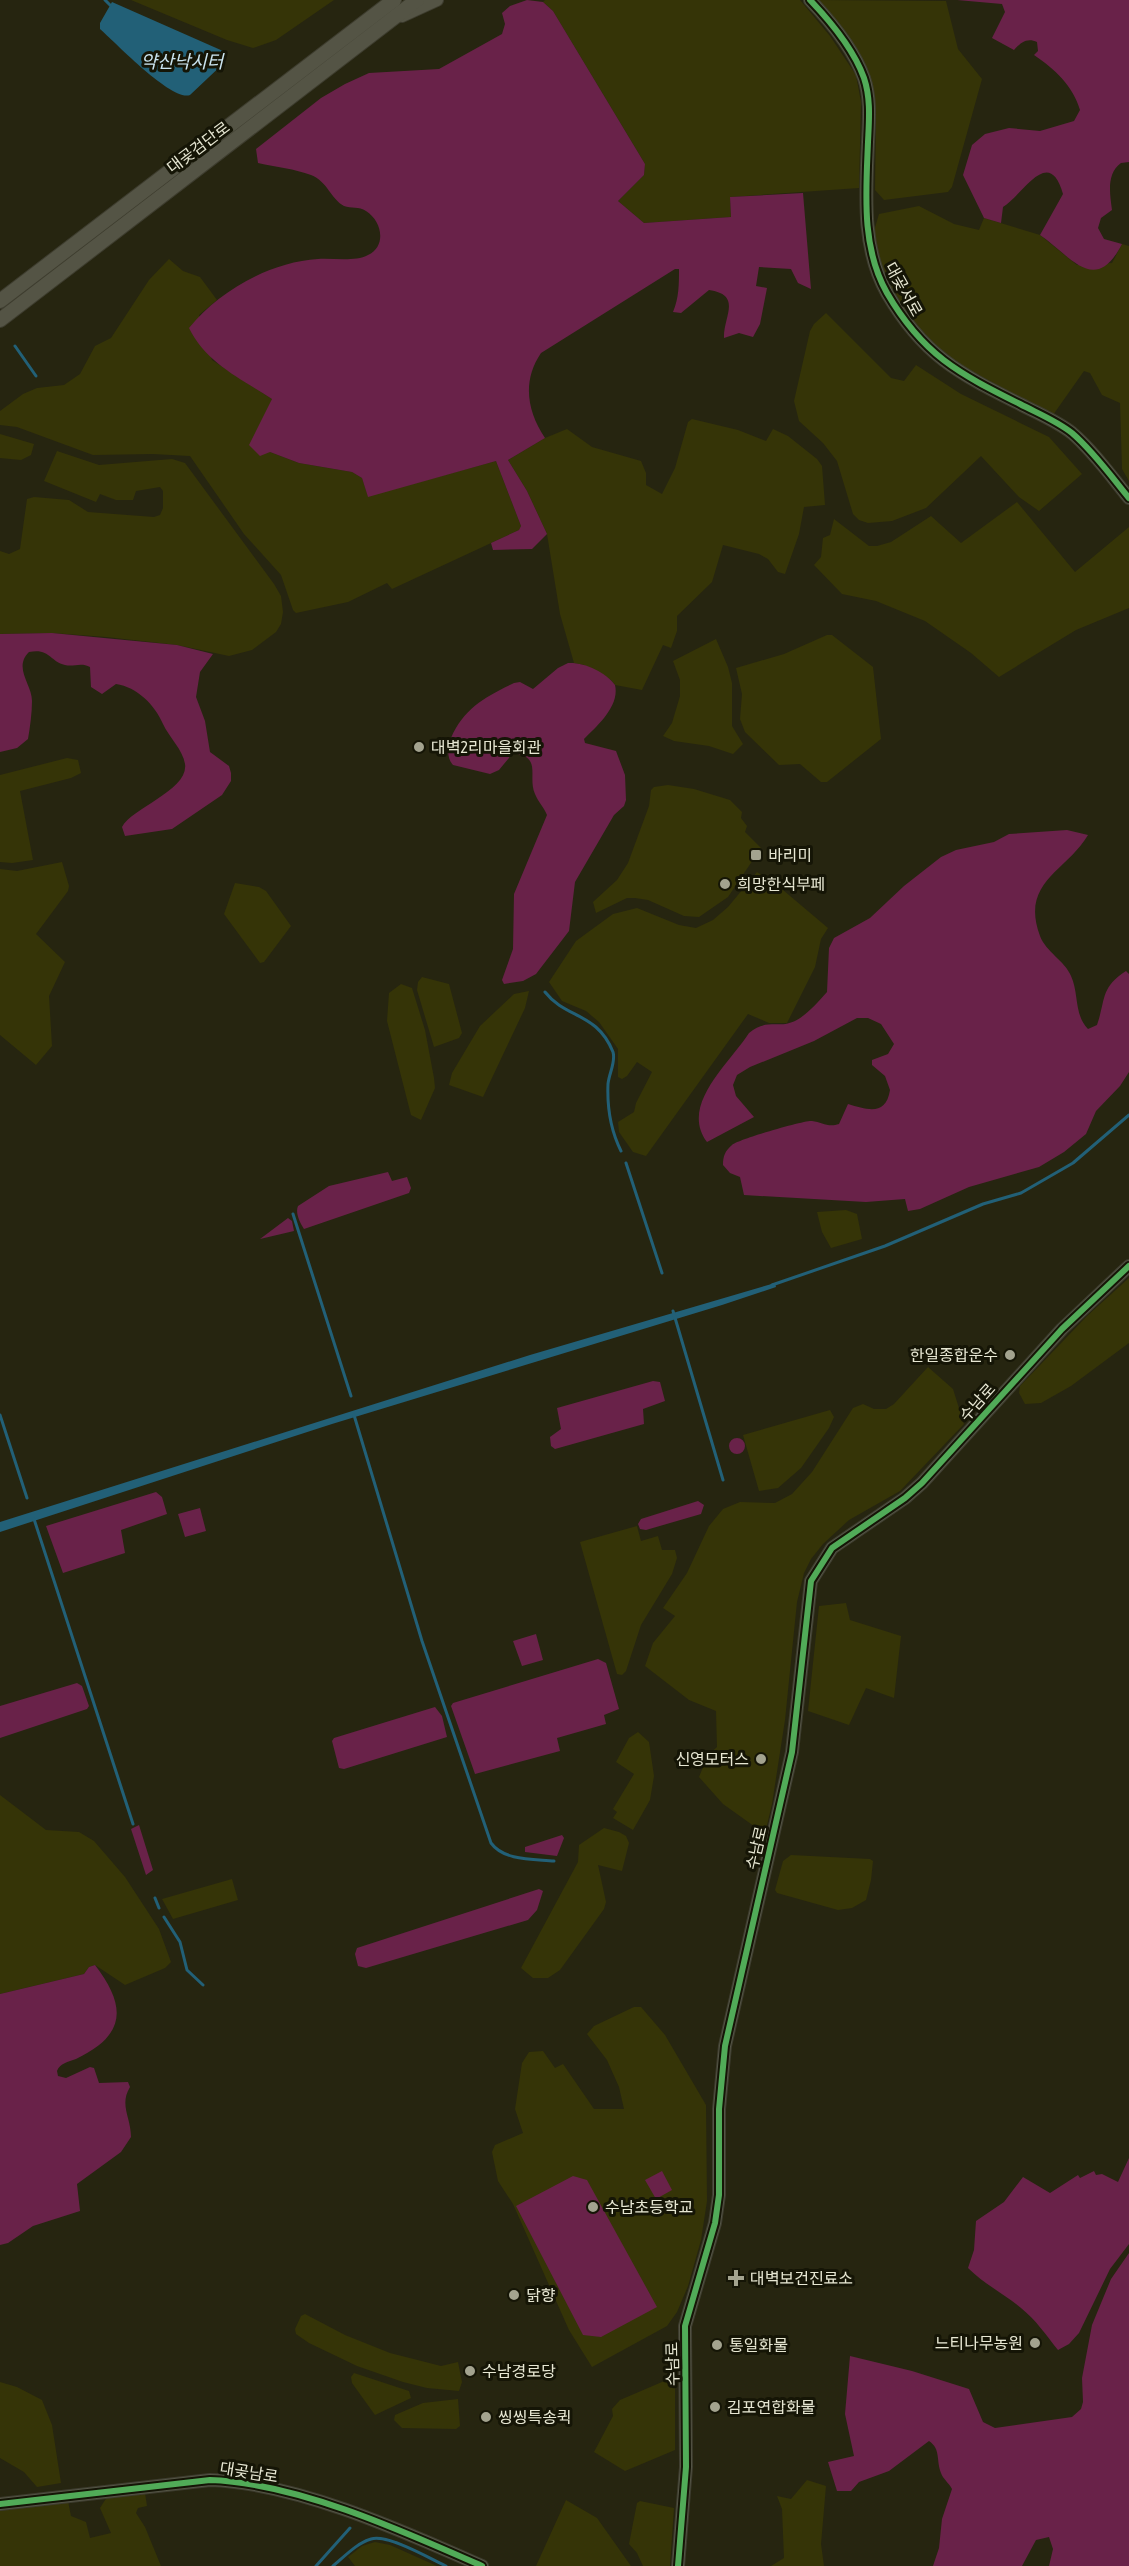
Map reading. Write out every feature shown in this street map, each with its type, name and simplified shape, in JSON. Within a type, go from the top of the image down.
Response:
[{"type":"main road","points":[[344,39],[378,0]]},
{"type":"main road","name":"대곶검단로","points":[[0,301],[394,0]]},
{"type":"main road","name":"대곶검단로","points":[[0,320],[417,0]]},
{"type":"street","points":[[387,23],[437,0]]},
{"type":"street","name":"대곶서로","points":[[810,0],[848,49],[864,79],[869,104],[866,198],[868,234],[874,262],[885,290],[902,318],[936,356],[965,376],[1071,433],[1129,498]]},
{"type":"street","name":"수남로","points":[[678,2566],[686,2467],[685,2326],[715,2223],[719,2195],[720,2098],[725,2046],[792,1752],[811,1581],[832,1548],[905,1498],[922,1483],[1062,1329],[1129,1266]]},
{"type":"street","name":"대곶남로","points":[[0,2504],[188,2482],[233,2480],[311,2500],[373,2521],[482,2566]]},
{"type":"shaded area","points":[[131,0],[334,0],[276,40],[253,48],[227,40]]},
{"type":"shaded area","points":[[527,0],[543,2],[553,11],[645,164],[644,175],[618,201],[644,223],[731,217],[730,197],[803,193],[811,289],[798,283],[791,269],[759,267],[756,286],[767,288],[760,324],[753,337],[739,333],[724,338],[729,308],[726,297],[719,293],[709,290],[681,313],[673,312],[679,286],[679,269],[675,269],[541,353],[531,374],[529,396],[534,417],[545,438],[508,460],[527,491],[547,534],[532,549],[493,550],[491,543],[519,530],[521,526],[496,461],[368,497],[362,478],[352,472],[299,463],[270,452],[260,456],[249,445],[272,399],[236,377],[214,360],[196,340],[189,328],[215,302],[264,272],[300,261],[363,257],[378,246],[379,227],[366,211],[344,206],[321,181],[311,175],[258,163],[256,149],[321,98],[369,73],[439,69],[502,34],[505,24],[502,13],[510,6]]},
{"type":"shaded area","points":[[545,0],[800,0],[830,36],[856,75],[861,102],[859,188],[730,197],[731,217],[644,223],[618,201],[644,175],[645,164],[553,11],[543,2]]},
{"type":"shaded area","points":[[816,0],[946,1],[958,49],[982,79],[952,187],[948,192],[884,200],[875,190],[876,114],[870,77],[863,61]]},
{"type":"shaded area","points":[[957,0],[1129,0],[1129,162],[1121,163],[1113,173],[1110,185],[1112,210],[1101,218],[1098,228],[1104,239],[1122,244],[1112,259],[1102,268],[1093,270],[1083,267],[1040,235],[1063,194],[1051,173],[1043,173],[1035,177],[1003,207],[1001,223],[984,218],[963,175],[972,145],[985,134],[1009,128],[1040,131],[1074,121],[1080,110],[1068,86],[1049,66],[1034,55],[1038,51],[1037,42],[1030,40],[1024,42],[1014,50],[992,38],[1005,12],[1002,4]]},
{"type":"shaded area","points":[[919,206],[954,224],[979,230],[984,218],[1040,235],[1077,265],[1112,263],[1122,244],[1129,246],[1129,481],[1122,469],[1120,403],[1102,395],[1090,373],[1084,371],[1053,415],[956,363],[939,350],[911,319],[885,277],[874,231],[879,214]]},
{"type":"shaded area","points":[[169,259],[183,271],[200,277],[217,300],[199,315],[212,360],[272,399],[268,410],[270,452],[299,463],[352,472],[362,478],[368,496],[496,461],[521,526],[519,530],[392,589],[387,583],[348,602],[296,613],[281,575],[244,534],[190,456],[93,455],[17,427],[0,425],[0,411],[23,394],[37,388],[64,385],[80,374],[95,346],[111,338],[149,280]]},
{"type":"shaded area","points":[[826,313],[891,378],[904,381],[916,365],[961,394],[1049,437],[1082,474],[1039,511],[1019,497],[981,456],[926,508],[892,521],[868,523],[859,520],[853,514],[837,461],[823,443],[799,421],[794,401],[810,331]]},
{"type":"shaded area","points":[[692,419],[738,430],[766,441],[773,429],[788,436],[817,459],[822,466],[825,505],[804,507],[799,534],[785,574],[778,572],[768,559],[759,554],[723,545],[712,582],[677,616],[677,631],[671,648],[663,645],[642,690],[615,685],[611,680],[584,665],[574,663],[560,614],[547,534],[527,491],[508,460],[545,438],[567,429],[592,447],[641,461],[646,473],[646,485],[662,494],[675,468],[688,422]]},
{"type":"shaded area","points":[[0,434],[34,444],[31,455],[21,460],[0,458]]},
{"type":"shaded area","points":[[57,451],[99,465],[172,459],[185,463],[281,596],[283,612],[281,624],[276,632],[252,650],[229,656],[177,645],[106,637],[52,633],[0,634],[0,551],[9,554],[20,549],[27,499],[34,497],[69,500],[88,512],[154,517],[160,515],[163,508],[163,491],[160,487],[136,491],[133,500],[116,500],[100,494],[96,502],[44,481]]},
{"type":"shaded area","points":[[1017,502],[1075,572],[1129,527],[1129,608],[1076,630],[999,677],[971,653],[925,621],[876,601],[842,594],[814,565],[821,557],[823,538],[830,535],[834,519],[869,546],[877,546],[891,542],[931,516],[961,543]]},
{"type":"shaded area","points":[[52,633],[177,645],[213,654],[200,672],[196,697],[205,721],[210,752],[229,766],[231,773],[231,781],[222,795],[172,829],[125,836],[122,827],[128,820],[178,782],[184,773],[185,764],[182,754],[155,710],[138,693],[116,684],[102,694],[91,687],[90,667],[65,665],[45,653],[36,651],[29,652],[23,664],[32,701],[28,739],[17,748],[0,752],[0,634]]},
{"type":"shaded area","points":[[827,635],[832,635],[873,667],[881,739],[827,782],[821,782],[800,764],[779,765],[745,732],[740,719],[742,694],[736,668],[784,654]]},
{"type":"shaded area","points":[[716,639],[732,683],[732,726],[743,744],[733,754],[709,746],[674,741],[663,736],[672,723],[680,696],[680,680],[673,661]]},
{"type":"shaded area","points":[[568,663],[581,664],[594,669],[615,685],[616,693],[611,708],[584,739],[585,743],[616,751],[625,775],[626,800],[624,806],[614,815],[575,882],[569,931],[536,974],[523,981],[504,984],[502,980],[513,949],[514,894],[547,815],[535,794],[531,763],[528,759],[513,753],[499,770],[490,774],[453,765],[448,755],[449,745],[456,728],[476,704],[514,683],[520,682],[533,689],[558,668]]},
{"type":"shaded area","points":[[67,758],[78,760],[81,773],[71,778],[20,791],[33,860],[0,862],[0,775]]},
{"type":"shaded area","points":[[668,785],[694,789],[730,800],[742,812],[741,818],[747,826],[745,832],[761,848],[728,897],[699,917],[684,916],[648,900],[635,898],[627,898],[596,913],[593,902],[617,880],[628,863],[649,806],[651,790],[654,787]]},
{"type":"shaded area","points":[[1067,830],[1088,835],[1079,848],[1048,879],[1036,903],[1035,918],[1043,942],[1071,976],[1079,1011],[1088,1029],[1097,1025],[1105,995],[1112,983],[1126,971],[1129,974],[1129,1072],[1120,1086],[1096,1111],[1086,1134],[1064,1152],[1039,1167],[969,1187],[920,1209],[908,1211],[905,1199],[866,1202],[744,1195],[740,1177],[730,1173],[723,1165],[723,1159],[730,1147],[757,1135],[806,1122],[839,1124],[848,1104],[875,1109],[885,1104],[890,1090],[885,1076],[872,1065],[872,1060],[888,1054],[894,1044],[881,1024],[868,1018],[857,1018],[814,1041],[750,1067],[737,1075],[733,1085],[736,1096],[754,1117],[707,1142],[700,1128],[699,1114],[703,1099],[710,1085],[749,1033],[761,1026],[795,1021],[808,1012],[827,992],[829,948],[834,938],[870,918],[904,886],[941,857],[956,850],[994,842],[1009,834]]},
{"type":"shaded area","points":[[62,862],[69,886],[68,891],[36,934],[65,962],[49,996],[52,1046],[36,1065],[0,1035],[0,869],[17,871]]},
{"type":"shaded area","points":[[757,872],[783,890],[828,928],[821,939],[815,967],[787,1023],[769,1023],[748,1014],[646,1156],[633,1152],[619,1132],[618,1122],[634,1112],[636,1103],[652,1072],[637,1062],[627,1076],[622,1079],[618,1077],[618,1049],[599,1022],[586,1011],[562,1001],[549,982],[576,941],[613,914],[637,908],[679,925],[696,928],[713,920],[728,907]]},
{"type":"shaded area","points":[[235,883],[259,887],[266,891],[291,926],[264,962],[260,963],[224,914]]},
{"type":"shaded area","points":[[422,977],[449,984],[462,1033],[459,1038],[434,1047],[417,990],[418,982]]},
{"type":"shaded area","points":[[401,984],[412,988],[425,1030],[434,1078],[435,1088],[421,1120],[411,1115],[387,1021],[389,993]]},
{"type":"shaded area","points":[[529,991],[525,1008],[483,1097],[449,1085],[452,1073],[480,1026],[514,994]]},
{"type":"shaded area","points":[[388,1172],[392,1181],[407,1177],[411,1188],[409,1193],[304,1229],[298,1215],[298,1206],[329,1186]]},
{"type":"shaded area","points":[[846,1210],[857,1214],[862,1239],[831,1248],[822,1232],[817,1212]]},
{"type":"shaded area","points":[[288,1218],[292,1221],[294,1231],[260,1239]]},
{"type":"shaded area","points":[[1129,1278],[1129,1343],[1071,1386],[1041,1403],[1025,1404],[1019,1393],[1020,1386],[1087,1316]]},
{"type":"shaded area","points":[[928,1367],[953,1389],[964,1424],[900,1491],[849,1520],[823,1544],[811,1559],[804,1573],[797,1602],[785,1720],[772,1804],[767,1825],[764,1829],[758,1829],[723,1804],[699,1777],[708,1755],[717,1747],[716,1711],[689,1700],[645,1666],[653,1643],[675,1616],[663,1608],[687,1573],[709,1526],[723,1509],[740,1502],[775,1503],[792,1494],[812,1472],[853,1408],[863,1404],[874,1409],[886,1409],[894,1404]]},
{"type":"shaded area","points":[[653,1381],[660,1382],[665,1401],[643,1409],[644,1424],[555,1449],[551,1446],[550,1437],[561,1429],[557,1408]]},
{"type":"shaded area","points":[[830,1410],[834,1417],[829,1428],[801,1468],[778,1488],[759,1491],[743,1435]]},
{"type":"shaded area","points":[[737,1438],[743,1440],[745,1446],[743,1452],[737,1454],[731,1452],[729,1446],[731,1440]]},
{"type":"shaded area","points":[[156,1492],[162,1497],[167,1514],[121,1530],[125,1553],[63,1573],[46,1526]]},
{"type":"shaded area","points":[[698,1501],[704,1505],[701,1514],[646,1530],[640,1529],[638,1524],[641,1519]]},
{"type":"shaded area","points":[[200,1508],[206,1531],[185,1537],[178,1514]]},
{"type":"shaded area","points":[[637,1526],[641,1541],[658,1536],[662,1550],[675,1550],[677,1558],[672,1574],[641,1625],[626,1671],[622,1675],[617,1674],[580,1542]]},
{"type":"shaded area","points":[[846,1603],[850,1620],[901,1636],[894,1698],[866,1688],[849,1725],[808,1711],[819,1606]]},
{"type":"shaded area","points":[[536,1634],[543,1660],[522,1666],[513,1641]]},
{"type":"shaded area","points":[[598,1659],[606,1663],[619,1709],[604,1715],[606,1724],[557,1738],[560,1751],[475,1774],[451,1706],[453,1703]]},
{"type":"shaded area","points":[[77,1683],[82,1686],[89,1706],[87,1709],[0,1738],[0,1706]]},
{"type":"shaded area","points":[[435,1707],[442,1716],[447,1737],[344,1769],[339,1768],[332,1741],[334,1738]]},
{"type":"shaded area","points":[[638,1732],[649,1742],[654,1776],[650,1800],[633,1830],[613,1818],[617,1812],[613,1809],[634,1774],[616,1762],[629,1738]]},
{"type":"shaded area","points":[[0,1795],[46,1830],[79,1832],[94,1841],[125,1877],[159,1929],[171,1962],[165,1968],[125,1985],[95,1965],[89,1967],[84,1974],[0,1994]]},
{"type":"shaded area","points":[[139,1825],[153,1870],[146,1875],[131,1829]]},
{"type":"shaded area","points":[[604,1828],[626,1836],[629,1843],[622,1871],[598,1865],[606,1902],[604,1909],[560,1970],[548,1978],[533,1978],[521,1968],[578,1862],[579,1845]]},
{"type":"shaded area","points":[[562,1835],[564,1838],[557,1856],[525,1852],[525,1847]]},
{"type":"shaded area","points":[[791,1855],[870,1859],[873,1861],[866,1900],[852,1908],[838,1910],[777,1893],[775,1890],[783,1861]]},
{"type":"shaded area","points":[[232,1879],[238,1900],[173,1919],[162,1899]]},
{"type":"shaded area","points":[[539,1889],[543,1891],[537,1910],[528,1920],[366,1968],[358,1966],[355,1954],[357,1948]]},
{"type":"shaded area","points":[[95,1965],[113,1994],[116,2019],[105,2040],[76,2059],[62,2064],[57,2071],[58,2076],[66,2078],[90,2067],[94,2068],[99,2083],[128,2082],[130,2087],[125,2105],[131,2137],[121,2152],[77,2184],[80,2211],[33,2226],[8,2243],[0,2245],[0,1994],[84,1974],[89,1967]]},
{"type":"shaded area","name":"수남초등학교","points":[[634,2007],[641,2007],[665,2035],[706,2105],[707,2201],[701,2240],[688,2286],[677,2312],[667,2326],[592,2367],[569,2330],[513,2204],[498,2181],[492,2152],[495,2145],[523,2133],[515,2109],[522,2063],[529,2052],[543,2051],[555,2068],[563,2064],[594,2109],[624,2109],[619,2087],[607,2060],[587,2034],[594,2026]]},
{"type":"shaded area","points":[[1129,2158],[1129,2244],[1110,2269],[1079,2333],[1069,2344],[1058,2350],[1026,2313],[968,2268],[974,2250],[976,2221],[1004,2202],[1023,2177],[1050,2193],[1078,2175],[1080,2178],[1094,2171],[1096,2175],[1102,2174],[1118,2182]]},
{"type":"shaded area","points":[[662,2171],[672,2190],[656,2199],[645,2180]]},
{"type":"shaded area","points":[[573,2176],[587,2180],[657,2307],[601,2337],[583,2335],[516,2206]]},
{"type":"shaded area","points":[[1129,2253],[1129,2566],[1049,2566],[1053,2549],[1049,2537],[1036,2540],[1022,2566],[933,2566],[939,2548],[942,2519],[952,2489],[942,2475],[937,2451],[929,2441],[889,2471],[859,2482],[851,2491],[837,2491],[828,2462],[854,2456],[845,2414],[850,2356],[912,2371],[969,2389],[983,2422],[995,2428],[1072,2417],[1081,2409],[1083,2402],[1082,2378],[1092,2325],[1111,2279]]},
{"type":"shaded area","points":[[305,2314],[345,2335],[390,2353],[441,2366],[458,2362],[462,2382],[459,2391],[427,2388],[403,2382],[357,2366],[309,2343],[296,2334],[295,2329],[301,2316]]},
{"type":"shaded area","points":[[354,2373],[409,2391],[411,2398],[375,2415],[352,2383],[351,2377]]},
{"type":"shaded area","points":[[669,2379],[675,2380],[675,2450],[625,2471],[594,2452],[613,2416],[612,2409],[620,2400]]},
{"type":"shaded area","points":[[0,2382],[17,2387],[42,2400],[52,2425],[61,2483],[37,2487],[24,2472],[0,2458]]},
{"type":"shaded area","points":[[458,2399],[460,2426],[456,2429],[402,2428],[394,2420],[395,2415],[423,2403]]},
{"type":"shaded area","points":[[807,2480],[826,2486],[821,2544],[824,2566],[771,2566],[784,2558],[782,2509],[777,2496],[791,2499]]},
{"type":"shaded area","points":[[145,2493],[147,2506],[138,2508],[136,2513],[145,2527],[161,2566],[0,2566],[0,2511],[68,2501],[71,2516],[86,2522],[90,2538],[111,2533],[100,2508],[107,2497]]},
{"type":"shaded area","points":[[566,2500],[597,2518],[631,2566],[536,2566]]},
{"type":"shaded area","points":[[640,2501],[674,2508],[670,2566],[643,2566],[637,2553],[629,2544],[637,2503]]},
{"type":"shaded area","points":[[375,2542],[390,2545],[437,2566],[355,2566],[348,2557],[362,2546]]},
{"type":"water","name":"약산낙시터","points":[[112,2],[223,51],[226,61],[190,95],[182,95],[170,89],[144,70],[100,29],[100,23]]},
{"type":"water","points":[[775,1283],[776,1287],[722,1305],[332,1424],[0,1532],[0,1522],[530,1355]]},
{"type":"waterway","points":[[105,0],[110,5]]},
{"type":"waterway","points":[[15,346],[36,376]]},
{"type":"waterway","points":[[545,992],[553,1001],[599,1030],[613,1052],[608,1102],[612,1126],[621,1151]]},
{"type":"waterway","points":[[772,1285],[885,1246],[983,1204],[1021,1193],[1073,1163],[1129,1115]]},
{"type":"waterway","points":[[626,1163],[662,1273]]},
{"type":"waterway","points":[[293,1214],[351,1396]]},
{"type":"waterway","points":[[673,1311],[723,1480]]},
{"type":"waterway","points":[[0,1415],[27,1498]]},
{"type":"waterway","points":[[354,1415],[422,1641],[491,1843],[511,1856],[554,1861]]},
{"type":"waterway","points":[[34,1519],[133,1824]]},
{"type":"waterway","points":[[155,1898],[159,1908]]},
{"type":"waterway","points":[[164,1917],[180,1942],[187,1970],[203,1985]]},
{"type":"waterway","points":[[316,2566],[350,2528]]},
{"type":"waterway","points":[[333,2566],[351,2550],[371,2539],[378,2538],[409,2548],[446,2566]]},
{"type":"cycle path","points":[[810,0],[841,37],[864,78],[869,110],[866,200],[869,238],[873,257],[887,293],[914,332],[944,360],[960,372],[1072,433],[1095,456],[1129,498]]},
{"type":"cycle path","points":[[678,2566],[686,2467],[685,2326],[715,2223],[719,2195],[719,2109],[725,2046],[792,1752],[811,1581],[832,1548],[905,1498],[922,1483],[1062,1329],[1129,1266]]},
{"type":"cycle path","points":[[0,2504],[210,2480],[243,2483],[313,2499],[349,2511],[482,2566]]},
{"type":"place","name":"대벽2리마을회관","points":[[419,747]]},
{"type":"place","name":"바리미","points":[[756,855]]},
{"type":"place","name":"희망한식부페","points":[[725,884]]},
{"type":"place","name":"한일종합운수","points":[[1010,1355]]},
{"type":"place","name":"신영모터스","points":[[761,1759]]},
{"type":"place","name":"수남초등학교","points":[[593,2207]]},
{"type":"place","name":"대벽보건진료소","points":[[736,2278]]},
{"type":"place","name":"닭향","points":[[514,2295]]},
{"type":"place","name":"느티나무농원","points":[[1035,2343]]},
{"type":"place","name":"통일화물","points":[[717,2345]]},
{"type":"place","name":"수남경로당","points":[[470,2371]]},
{"type":"place","name":"김포연합화물","points":[[715,2407]]},
{"type":"place","name":"씽씽특송퀵","points":[[486,2417]]}]
